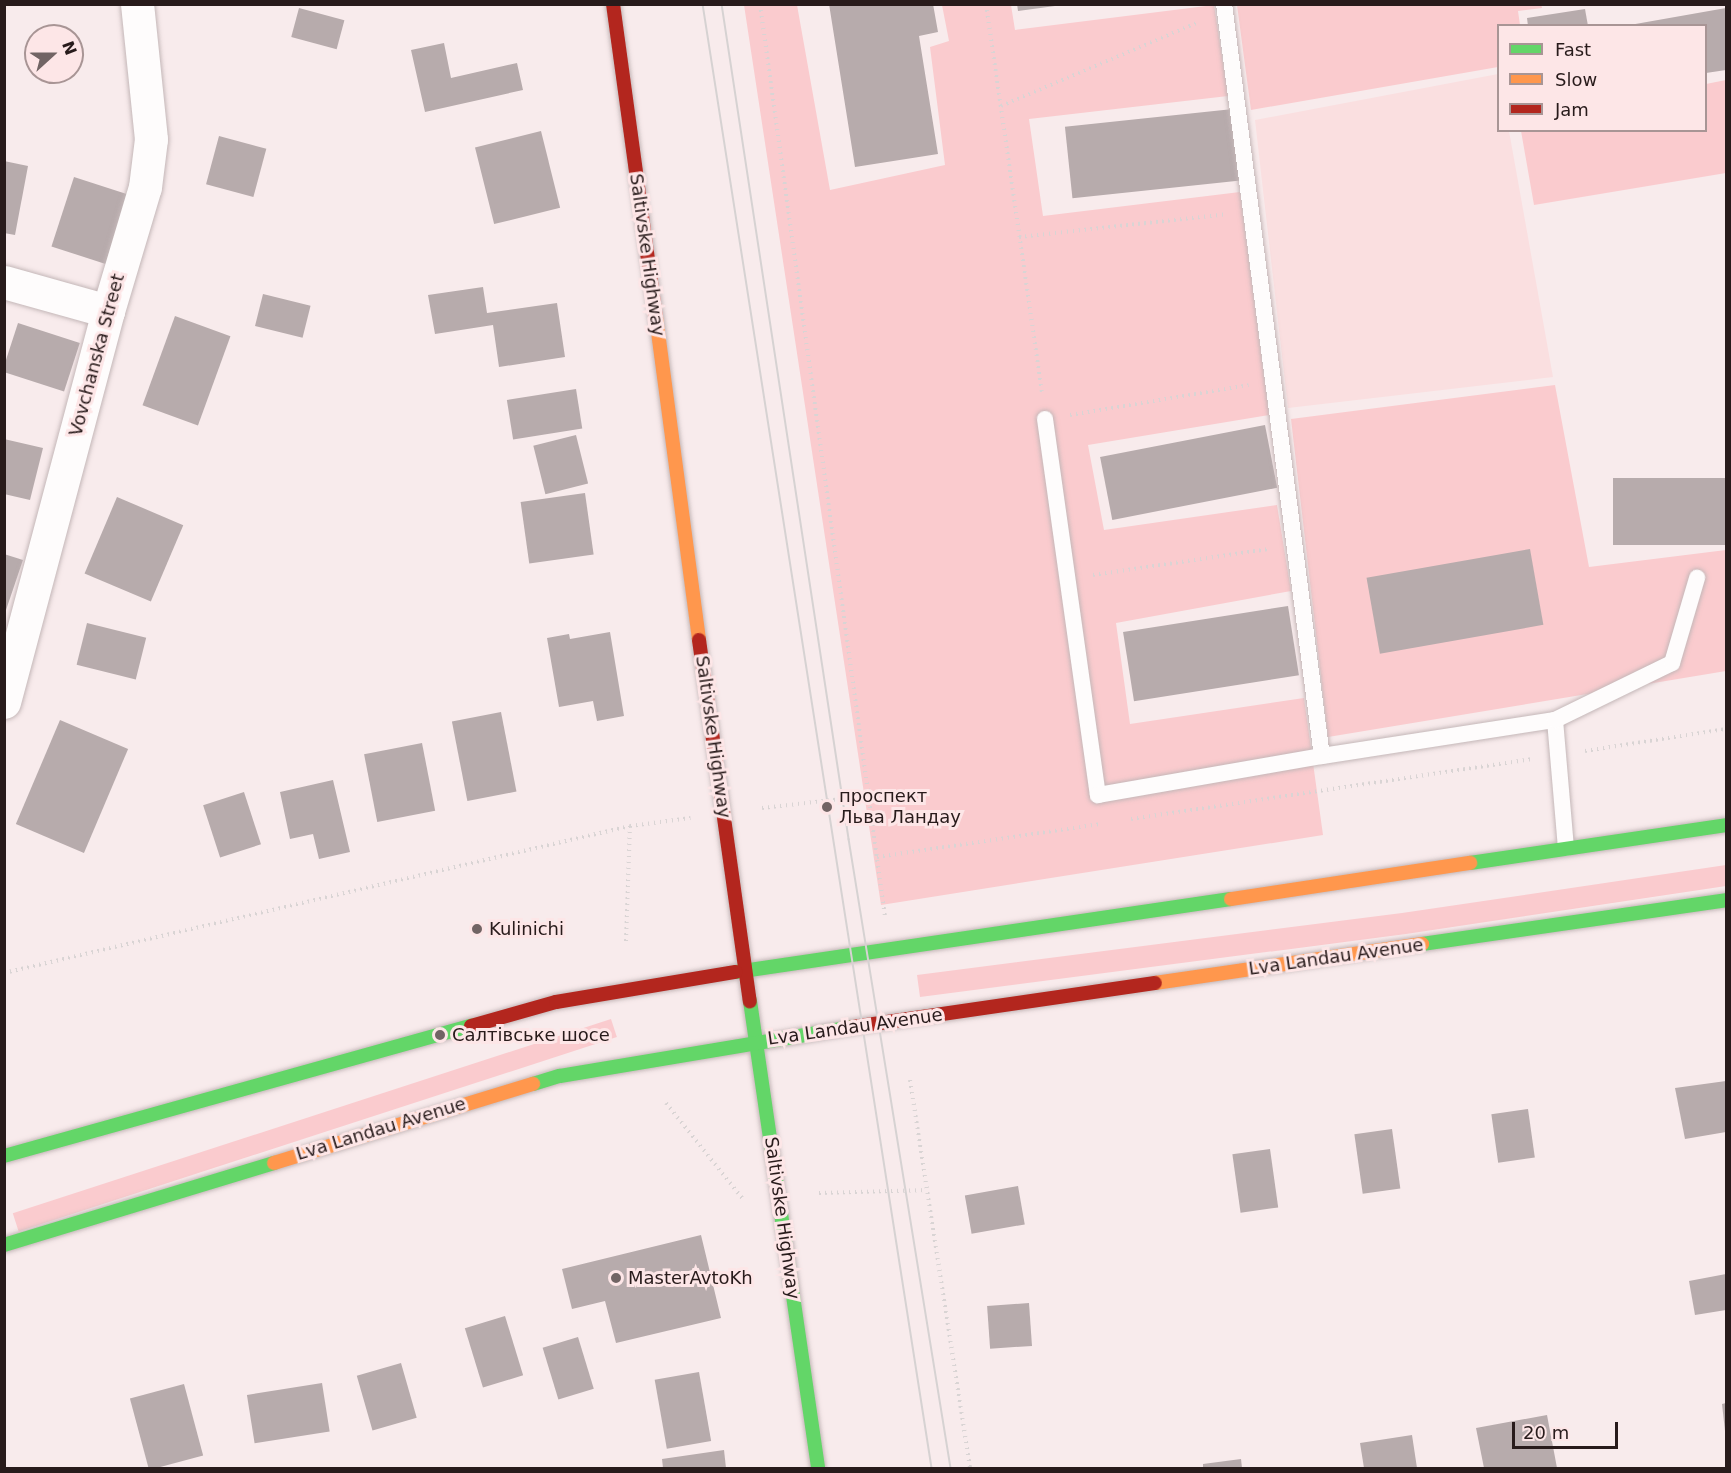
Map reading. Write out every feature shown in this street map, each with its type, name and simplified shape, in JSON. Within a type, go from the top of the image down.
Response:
[{"type":"main road","name":"Saltivske Highway","points":[[613,4],[756,1041],[818,1468]]},
{"type":"main road","points":[[10,1152],[556,1002],[746,968],[1726,825]]},
{"type":"main road","name":"Lva Landau Avenue","points":[[4,1245],[560,1076],[756,1041],[1726,900]]},
{"type":"street","name":"Vovchanska Street","points":[[4,702],[108,311],[145,187],[152,139],[137,4]]},
{"type":"street","points":[[4,282],[108,311]]},
{"type":"lane","points":[[1224,8],[1322,756]]},
{"type":"lane","points":[[1045,419],[1098,795],[1322,756],[1555,720],[1672,663],[1697,578]]},
{"type":"lane","points":[[1555,720],[1566,848]]},
{"type":"path","points":[[760,4],[885,920]]},
{"type":"path","points":[[986,4],[1045,419],[1273,381]]},
{"type":"path","points":[[1001,106],[1224,8]]},
{"type":"path","points":[[1019,237],[1251,211]]},
{"type":"path","points":[[1067,579],[1294,545]]},
{"type":"path","points":[[1124,820],[1726,729]]},
{"type":"path","points":[[762,808],[868,796]]},
{"type":"path","points":[[4,973],[630,826],[691,818]]},
{"type":"path","points":[[877,857],[1112,822]]},
{"type":"path","points":[[626,941],[630,826]]},
{"type":"path","points":[[910,1080],[970,1468]]},
{"type":"path","points":[[666,1103],[744,1200]]},
{"type":"path","points":[[819,1193],[927,1190]]},
{"type":"shaded area","points":[[1541,4],[1542,8],[1518,11],[1520,24],[1497,24],[1497,67],[1251,110],[1237,5]]},
{"type":"shaded area","points":[[744,5],[797,5],[830,190],[945,165],[930,47],[949,41],[942,5],[1011,5],[1015,30],[1214,5],[1228,96],[1029,119],[1043,216],[1240,192],[1269,415],[1088,445],[1104,530],[1277,505],[1291,591],[1116,623],[1130,724],[1304,698],[1323,835],[881,905]]},
{"type":"shaded area","points":[[1497,74],[1497,132],[1509,132],[1553,377],[1288,408],[1255,120]]},
{"type":"shaded area","points":[[1726,80],[1726,173],[1534,205],[1521,132],[1707,132],[1707,84]]},
{"type":"shaded area","points":[[1555,385],[1589,567],[1726,550],[1726,671],[1328,737],[1291,419]]},
{"type":"shaded area","points":[[1726,865],[1726,886],[1406,934],[920,997],[917,975],[1402,913]]},
{"type":"shaded area","points":[[611,1019],[617,1037],[19,1231],[13,1213]]},
{"type":"building","points":[[829,4],[933,4],[938,32],[919,36],[938,154],[855,167]]},
{"type":"building","points":[[1017,4],[1055,4],[1055,6],[1018,11]]},
{"type":"building","points":[[299,8],[344,20],[337,49],[291,37]]},
{"type":"building","points":[[1726,8],[1726,70],[1707,73],[1707,24],[1635,24]]},
{"type":"building","points":[[1585,9],[1588,24],[1528,24],[1527,18]]},
{"type":"building","points":[[444,43],[451,78],[517,63],[523,90],[425,112],[411,50]]},
{"type":"building","points":[[1233,109],[1241,181],[1072,198],[1065,127]]},
{"type":"building","points":[[541,131],[560,208],[494,224],[475,147]]},
{"type":"building","points":[[219,136],[266,149],[253,197],[206,184]]},
{"type":"building","points":[[4,161],[28,166],[15,235],[4,233]]},
{"type":"building","points":[[74,177],[136,197],[113,267],[51,246]]},
{"type":"building","points":[[483,287],[487,313],[557,303],[565,357],[499,367],[493,325],[435,334],[428,295]]},
{"type":"building","points":[[263,294],[311,306],[303,338],[255,326]]},
{"type":"building","points":[[175,316],[230,336],[198,425],[143,405]]},
{"type":"building","points":[[18,323],[80,343],[64,392],[4,372]]},
{"type":"building","points":[[576,389],[582,429],[513,439],[507,400]]},
{"type":"building","points":[[1265,425],[1277,488],[1112,520],[1100,457]]},
{"type":"building","points":[[576,435],[588,484],[545,494],[533,446]]},
{"type":"building","points":[[4,439],[43,448],[30,500],[4,494]]},
{"type":"building","points":[[1613,478],[1726,478],[1726,545],[1613,545]]},
{"type":"building","points":[[585,493],[594,554],[529,563],[521,502]]},
{"type":"building","points":[[117,497],[183,525],[151,602],[85,573]]},
{"type":"building","points":[[1530,549],[1543,625],[1380,654],[1367,578]]},
{"type":"building","points":[[4,554],[23,560],[5,613],[4,613]]},
{"type":"building","points":[[1288,606],[1299,675],[1134,701],[1123,632]]},
{"type":"building","points":[[87,623],[146,638],[136,679],[77,665]]},
{"type":"building","points":[[610,632],[624,716],[597,721],[593,701],[559,707],[547,638],[569,634],[570,639]]},
{"type":"building","points":[[501,712],[516,792],[467,801],[452,722]]},
{"type":"building","points":[[60,720],[128,749],[84,853],[16,824]]},
{"type":"building","points":[[422,743],[435,811],[377,822],[364,754]]},
{"type":"building","points":[[333,780],[350,852],[319,859],[313,834],[290,839],[280,792]]},
{"type":"building","points":[[244,792],[261,844],[220,858],[203,805]]},
{"type":"building","points":[[1726,1081],[1726,1132],[1685,1139],[1675,1088]]},
{"type":"building","points":[[1528,1109],[1535,1158],[1498,1163],[1491,1114]]},
{"type":"building","points":[[1392,1129],[1400,1188],[1363,1194],[1354,1134]]},
{"type":"building","points":[[1270,1149],[1278,1207],[1241,1213],[1232,1154]]},
{"type":"building","points":[[1018,1186],[1025,1224],[972,1234],[965,1195]]},
{"type":"building","points":[[701,1235],[721,1318],[616,1343],[605,1301],[572,1309],[562,1269]]},
{"type":"building","points":[[1726,1274],[1726,1310],[1695,1315],[1689,1281]]},
{"type":"building","points":[[1029,1303],[1032,1346],[990,1349],[987,1306]]},
{"type":"building","points":[[505,1316],[523,1375],[483,1388],[465,1328]]},
{"type":"building","points":[[578,1337],[594,1389],[558,1399],[543,1348]]},
{"type":"building","points":[[401,1363],[417,1418],[372,1430],[357,1376]]},
{"type":"building","points":[[699,1372],[711,1441],[667,1449],[655,1380]]},
{"type":"building","points":[[322,1383],[330,1431],[255,1443],[247,1395]]},
{"type":"building","points":[[184,1384],[203,1455],[149,1468],[130,1398]]},
{"type":"building","points":[[1726,1403],[1726,1431],[1725,1431],[1722,1404]]},
{"type":"building","points":[[1547,1415],[1557,1468],[1484,1468],[1476,1428]]},
{"type":"building","points":[[1412,1435],[1417,1468],[1364,1468],[1360,1443]]},
{"type":"building","points":[[724,1450],[726,1468],[663,1468],[662,1459]]},
{"type":"building","points":[[1241,1459],[1242,1468],[1203,1468],[1203,1464]]},
{"type":"tram line","points":[[703,4],[932,1468]]},
{"type":"tram line","points":[[722,4],[849,839],[951,1468]]},
{"type":"traffic: fast","points":[[1470,863],[1726,825]]},
{"type":"traffic: fast","points":[[736,972],[1231,899]]},
{"type":"traffic: fast","points":[[1422,944],[1726,900]]},
{"type":"traffic: fast","points":[[750,1001],[818,1468]]},
{"type":"traffic: fast","points":[[4,1156],[471,1026]]},
{"type":"traffic: fast","points":[[533,1084],[560,1076],[853,1027]]},
{"type":"traffic: fast","points":[[4,1245],[274,1163]]},
{"type":"traffic: slow","points":[[656,317],[699,640]]},
{"type":"traffic: slow","points":[[1231,899],[1470,863]]},
{"type":"traffic: slow","points":[[1155,983],[1422,944]]},
{"type":"traffic: slow","points":[[274,1163],[533,1084]]},
{"type":"traffic: jam","points":[[613,4],[656,317]]},
{"type":"traffic: jam","points":[[699,640],[750,1001]]},
{"type":"traffic: jam","points":[[471,1026],[556,1002],[736,972]]},
{"type":"traffic: jam","points":[[853,1027],[1155,983]]},
{"type":"place","name":"проспект Льва Ландау","points":[[827,807]]},
{"type":"place","name":"Kulinichi","points":[[477,929]]},
{"type":"place","name":"Салтівське шосе","points":[[440,1035]]},
{"type":"place","name":"MasterAvtoKh","points":[[616,1278]]}]
